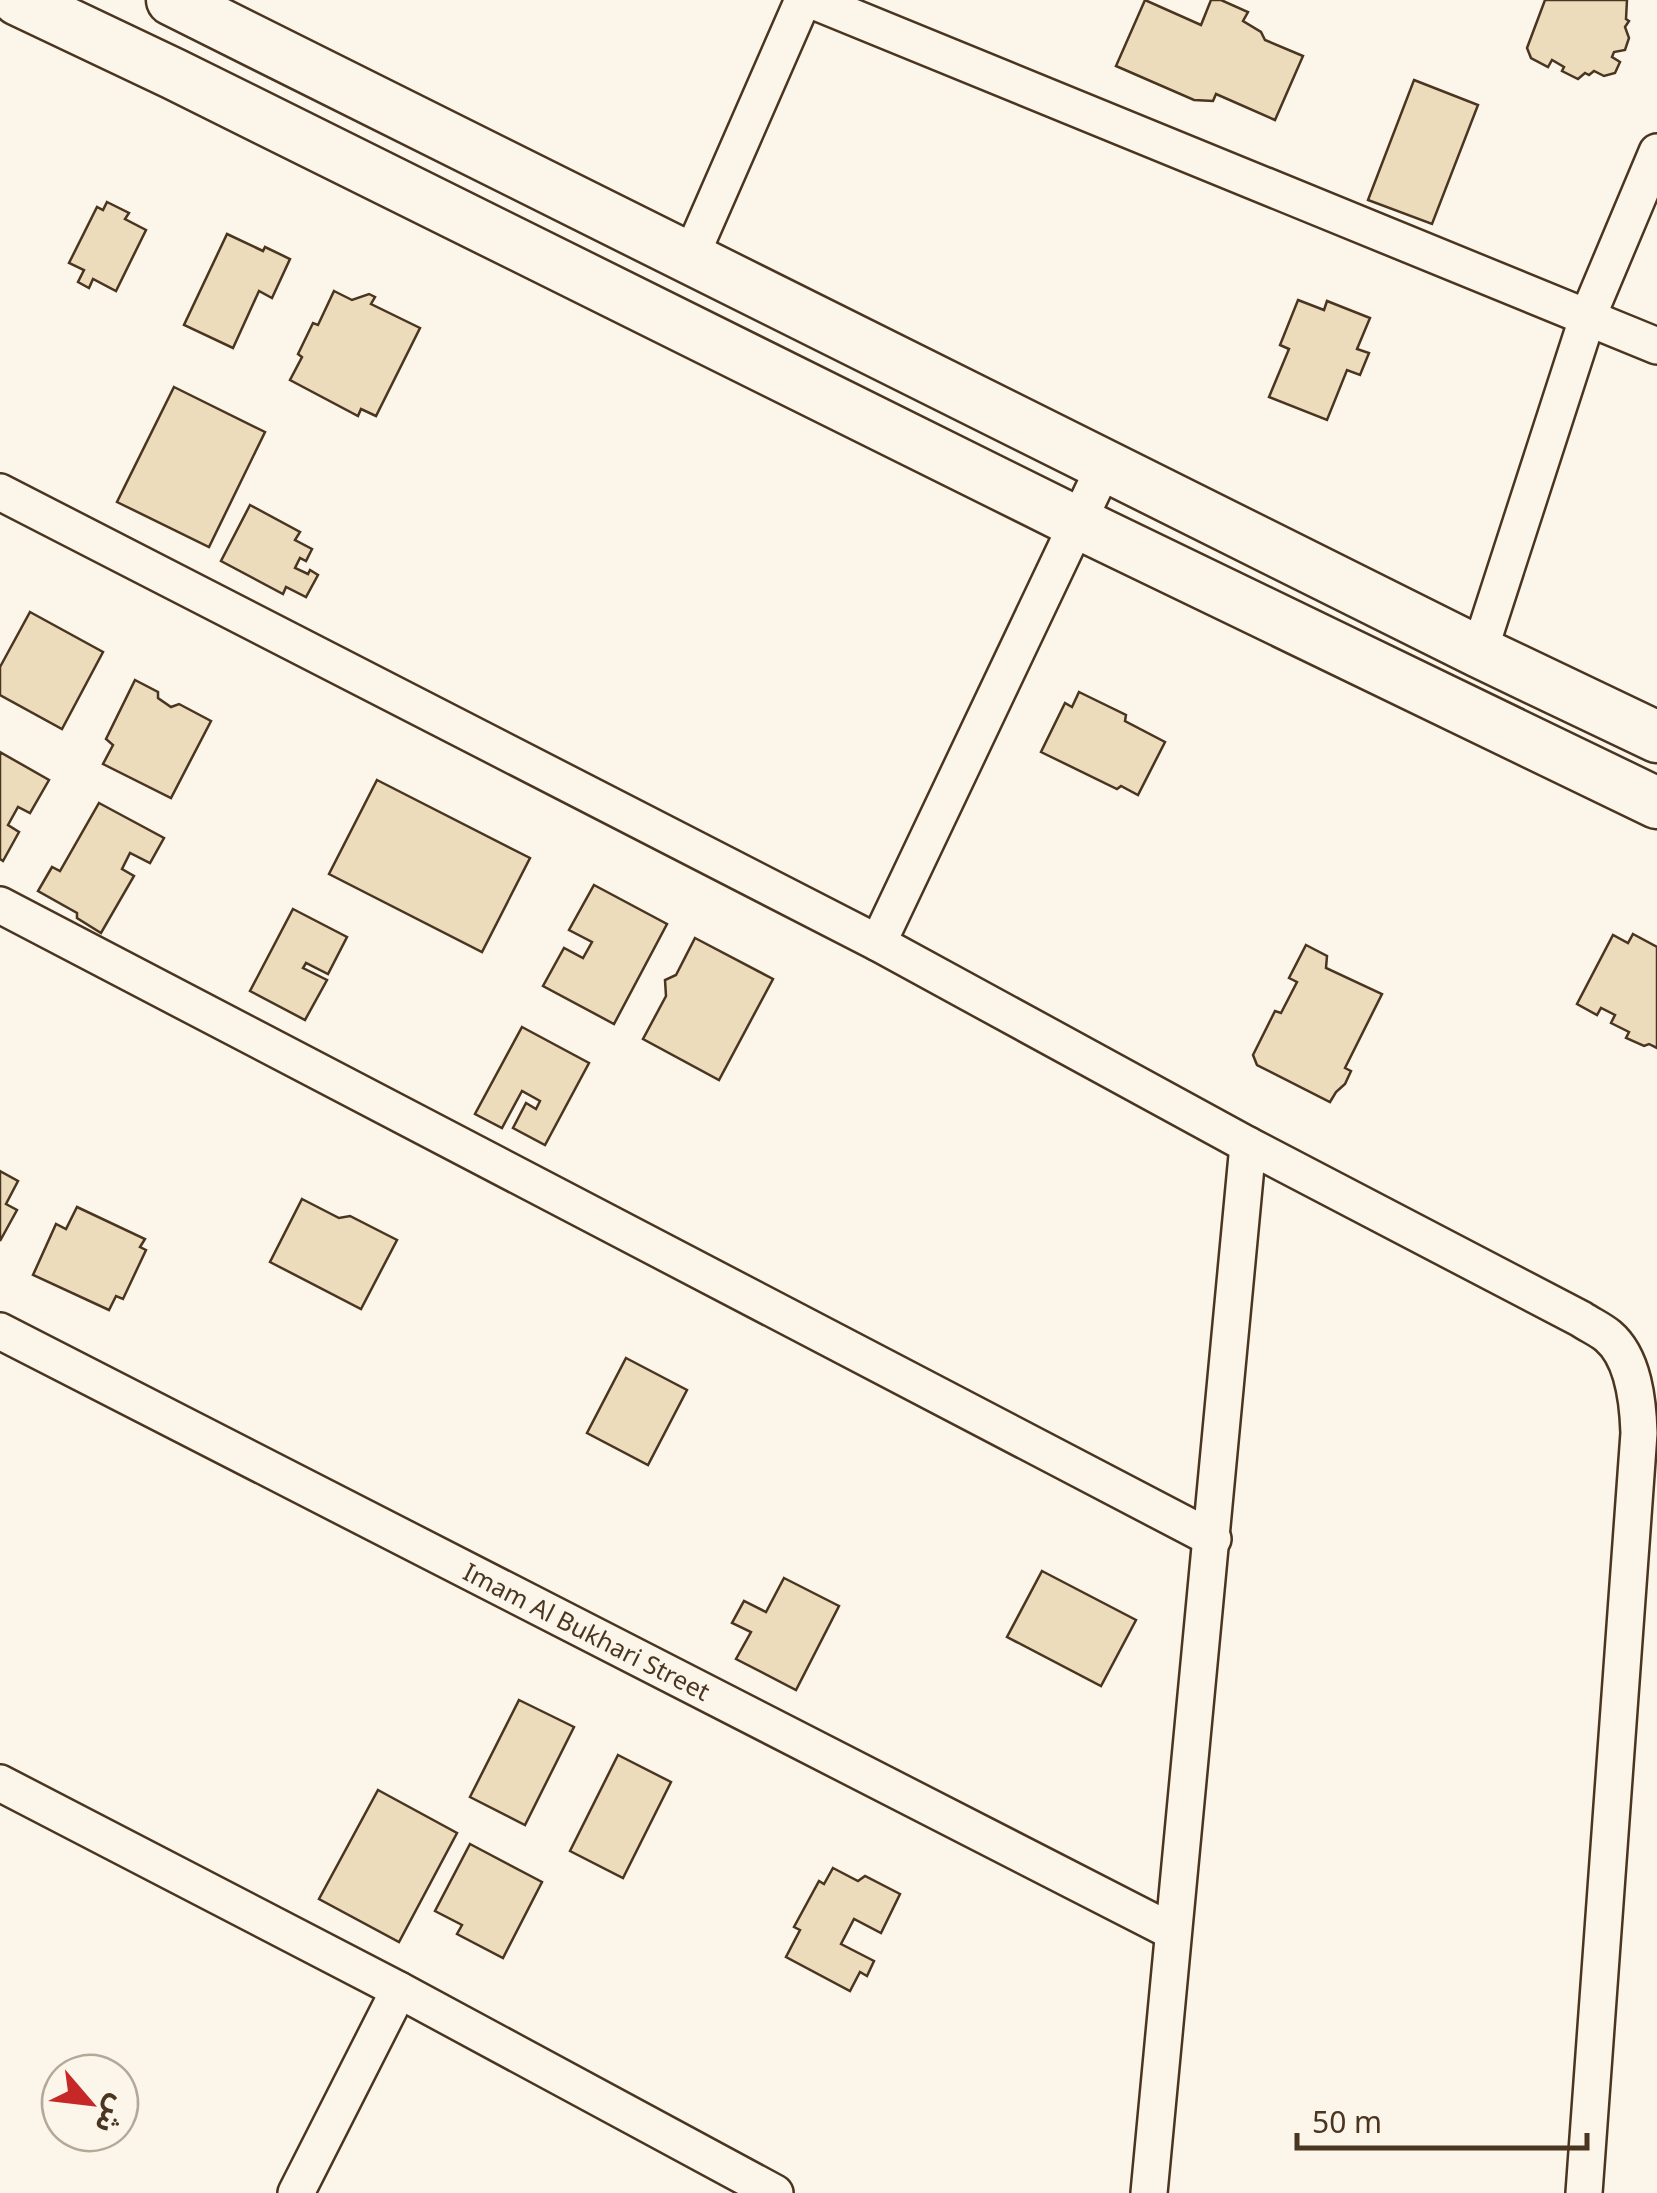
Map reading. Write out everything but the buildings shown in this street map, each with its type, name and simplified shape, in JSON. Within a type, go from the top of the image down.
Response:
[{"type":"main road","points":[[18,0],[1078,523],[1657,803]]},
{"type":"main road","points":[[172,0],[1657,737]]},
{"type":"street","points":[[690,258],[803,0]]},
{"type":"street","points":[[812,0],[1657,346]]},
{"type":"street","points":[[1479,652],[1588,316],[1657,152]]},
{"type":"street","points":[[878,943],[1106,465]]},
{"type":"street","points":[[0,492],[878,943],[1611,1338],[1636,1388],[1638,1452],[1584,2193]]},
{"type":"street","points":[[0,905],[1213,1539]]},
{"type":"street","points":[[1150,2193],[1248,1145]]},
{"type":"street","name":"Imam Al Bukhari Street","points":[[0,1330],[1174,1932]]},
{"type":"street","points":[[0,1783],[400,1990],[765,2191]]},
{"type":"street","points":[[296,2193],[400,1990]]}]
